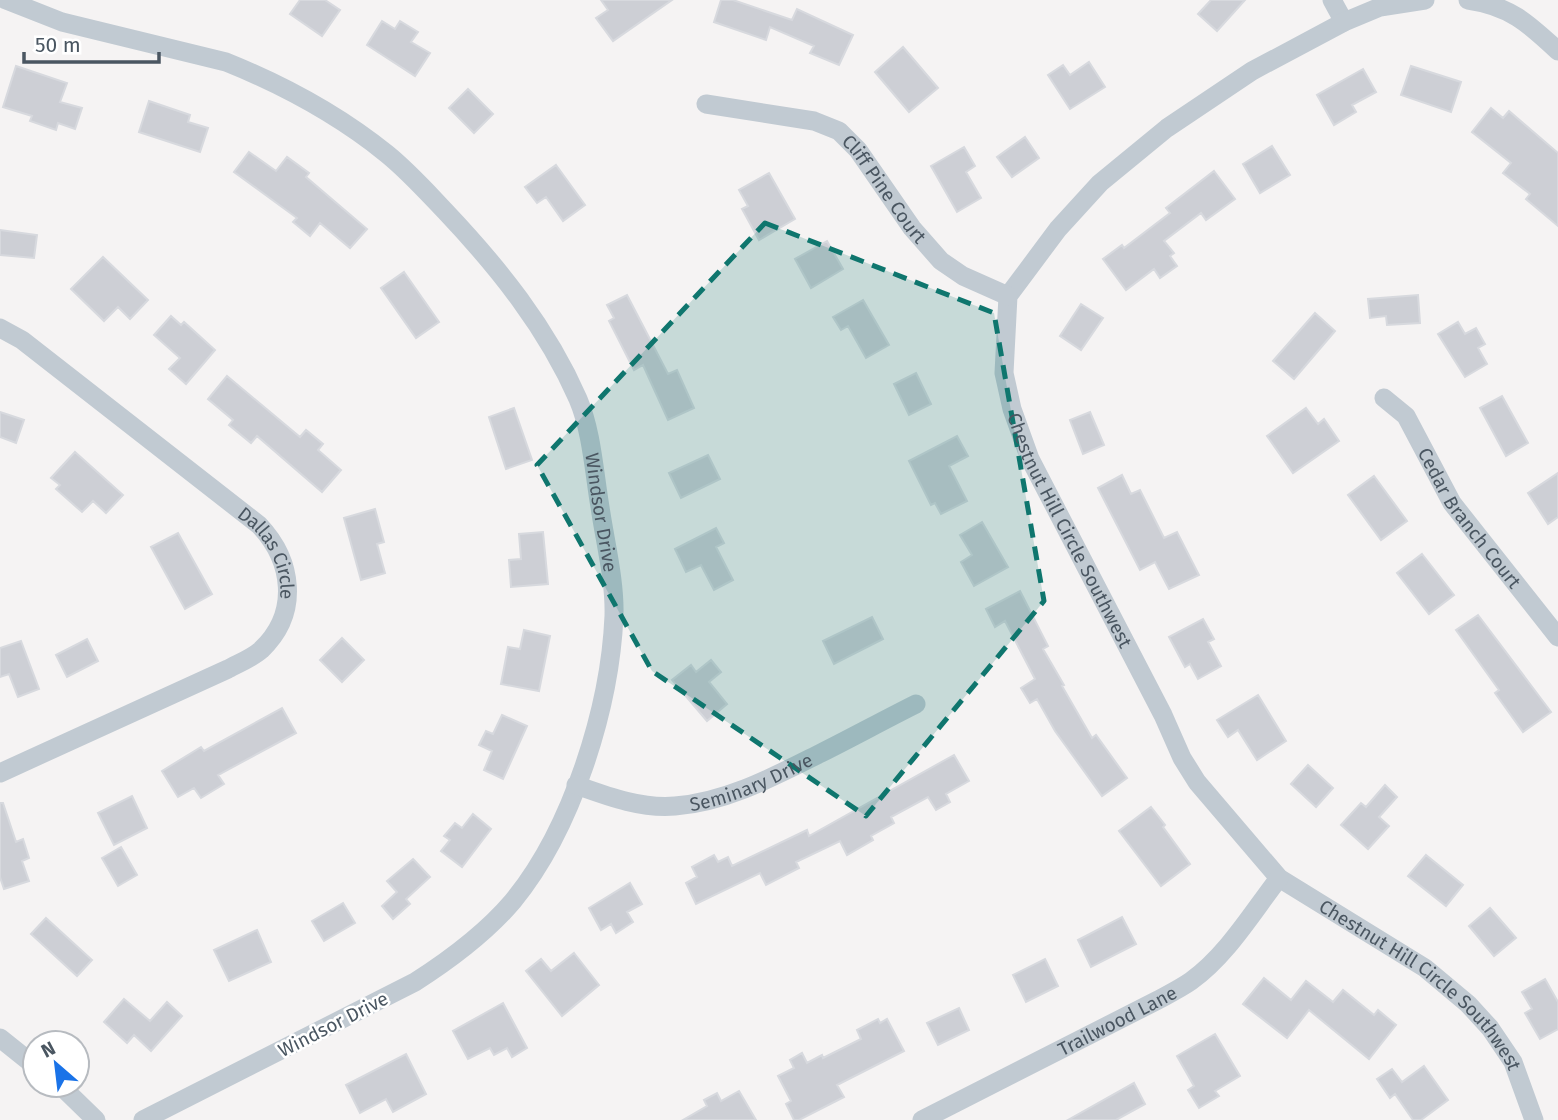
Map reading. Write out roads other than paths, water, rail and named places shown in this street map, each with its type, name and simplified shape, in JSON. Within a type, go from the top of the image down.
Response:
[{"type":"street","name":"Windsor Drive","points":[[6,0],[62,22],[226,62],[320,109],[388,154],[415,179],[488,257],[517,296],[549,344],[579,402],[588,438],[610,573],[614,614],[609,660],[591,744],[555,834],[535,871],[503,911],[448,962],[415,982],[143,1120]]},
{"type":"street","points":[[1332,0],[1344,22]]},
{"type":"street","points":[[1008,296],[1058,229],[1100,183],[1148,144],[1252,71],[1344,22],[1380,7],[1425,0]]},
{"type":"street","points":[[1468,0],[1491,4],[1528,23],[1558,51]]},
{"type":"street","name":"Cliff Pine Court","points":[[706,104],[814,121],[839,131],[858,150],[912,228],[941,261],[963,276],[1008,296]]},
{"type":"street","name":"Chestnut Hill Circle Southwest","points":[[1008,296],[1004,373],[1012,409],[1030,459],[1163,715],[1182,758],[1197,782],[1279,878],[1425,968],[1468,1004],[1490,1028],[1513,1062],[1534,1120]]},
{"type":"street","name":"Dallas Circle","points":[[0,328],[22,340],[259,525],[278,548],[286,573],[287,587],[281,620],[271,638],[259,651],[228,669],[0,773]]},
{"type":"street","name":"Cedar Branch Court","points":[[1384,398],[1406,416],[1452,503],[1558,637]]},
{"type":"street","name":"Seminary Drive","points":[[576,785],[613,798],[648,805],[674,806],[708,801],[780,774],[916,704]]},
{"type":"street","name":"Trailwood Lane","points":[[922,1120],[1158,1000],[1190,981],[1234,938],[1279,878]]},
{"type":"street","points":[[0,1038],[21,1055]]},
{"type":"street","points":[[74,1099],[96,1120]]}]
